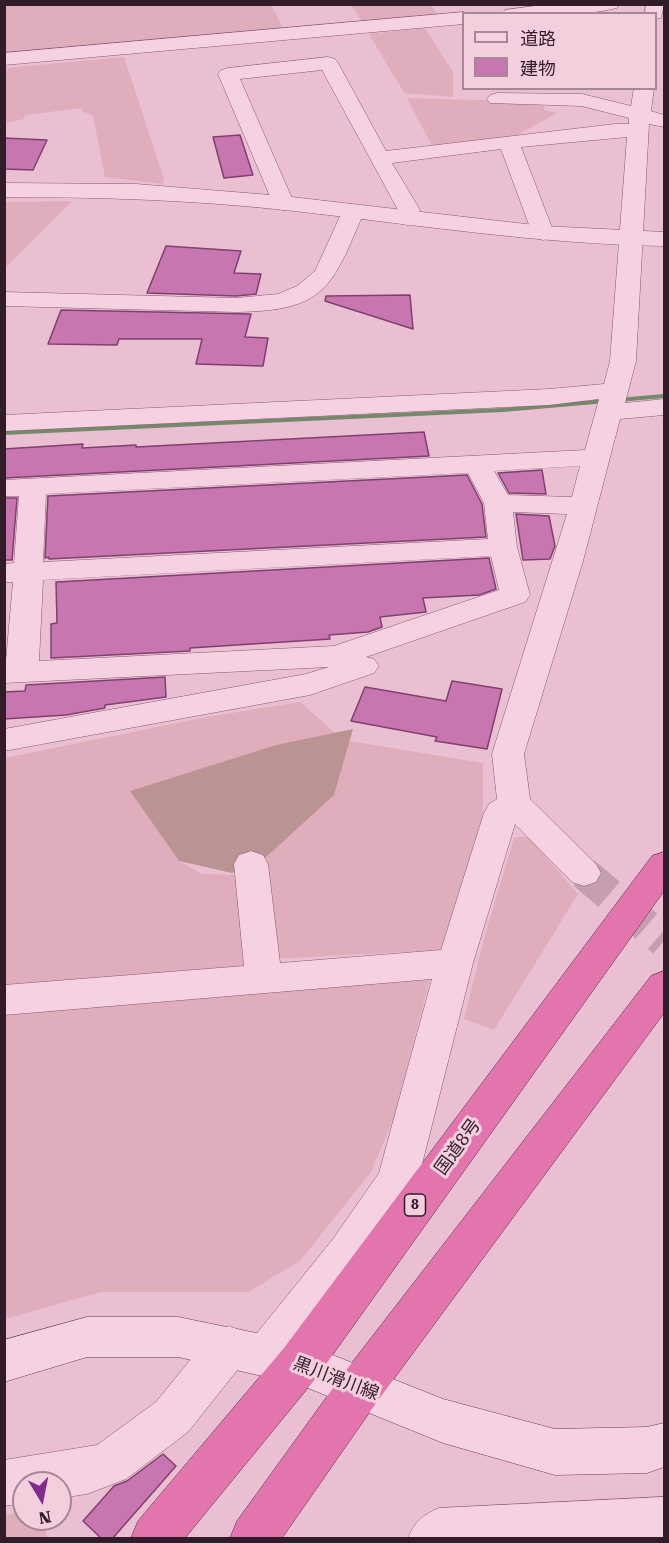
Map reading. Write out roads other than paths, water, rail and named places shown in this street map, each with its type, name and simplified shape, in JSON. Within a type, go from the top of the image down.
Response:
[{"type":"highway","name":"国道8号","points":[[155,1539],[265,1355],[664,864]]},
{"type":"highway","points":[[254,1539],[360,1388],[664,987]]},
{"type":"street","points":[[532,12],[610,4]]},
{"type":"street","points":[[4,60],[462,18]]},
{"type":"street","points":[[283,203],[228,74],[328,63],[409,210],[407,218]]},
{"type":"street","points":[[584,873],[514,803],[508,754],[583,506],[623,361],[644,90]]},
{"type":"street","points":[[496,99],[582,100],[640,123]]},
{"type":"street","points":[[379,158],[615,130],[640,123],[664,121]]},
{"type":"street","points":[[509,142],[543,233]]},
{"type":"street","points":[[4,190],[136,191],[283,203],[543,233],[664,238]]},
{"type":"street","points":[[4,299],[236,305],[263,305],[285,301],[323,276],[353,212]]},
{"type":"street","points":[[4,423],[549,397],[664,407]]},
{"type":"street","points":[[477,464],[498,503],[503,547],[515,595],[336,656],[14,673],[19,488],[597,457]]},
{"type":"street","points":[[498,503],[583,506]]},
{"type":"street","points":[[16,573],[503,547]]},
{"type":"street","points":[[4,740],[310,684],[530,612]]},
{"type":"street","points":[[4,1483],[87,1471],[110,1463],[172,1416],[265,1355],[348,1252],[398,1180],[456,963],[501,813],[514,803]]},
{"type":"street","points":[[251,864],[264,979]]},
{"type":"street","points":[[4,1000],[456,963]]},
{"type":"street","name":"黒川滑川線","points":[[4,1361],[87,1337],[178,1337],[265,1355],[360,1388],[443,1421],[555,1452],[647,1450],[664,1445]]},
{"type":"street","points":[[432,1539],[439,1532],[664,1521]]},
{"type":"waterway","points":[[4,433],[503,410],[664,396]]},
{"type":"tunnel","points":[[584,873],[664,941]]}]
